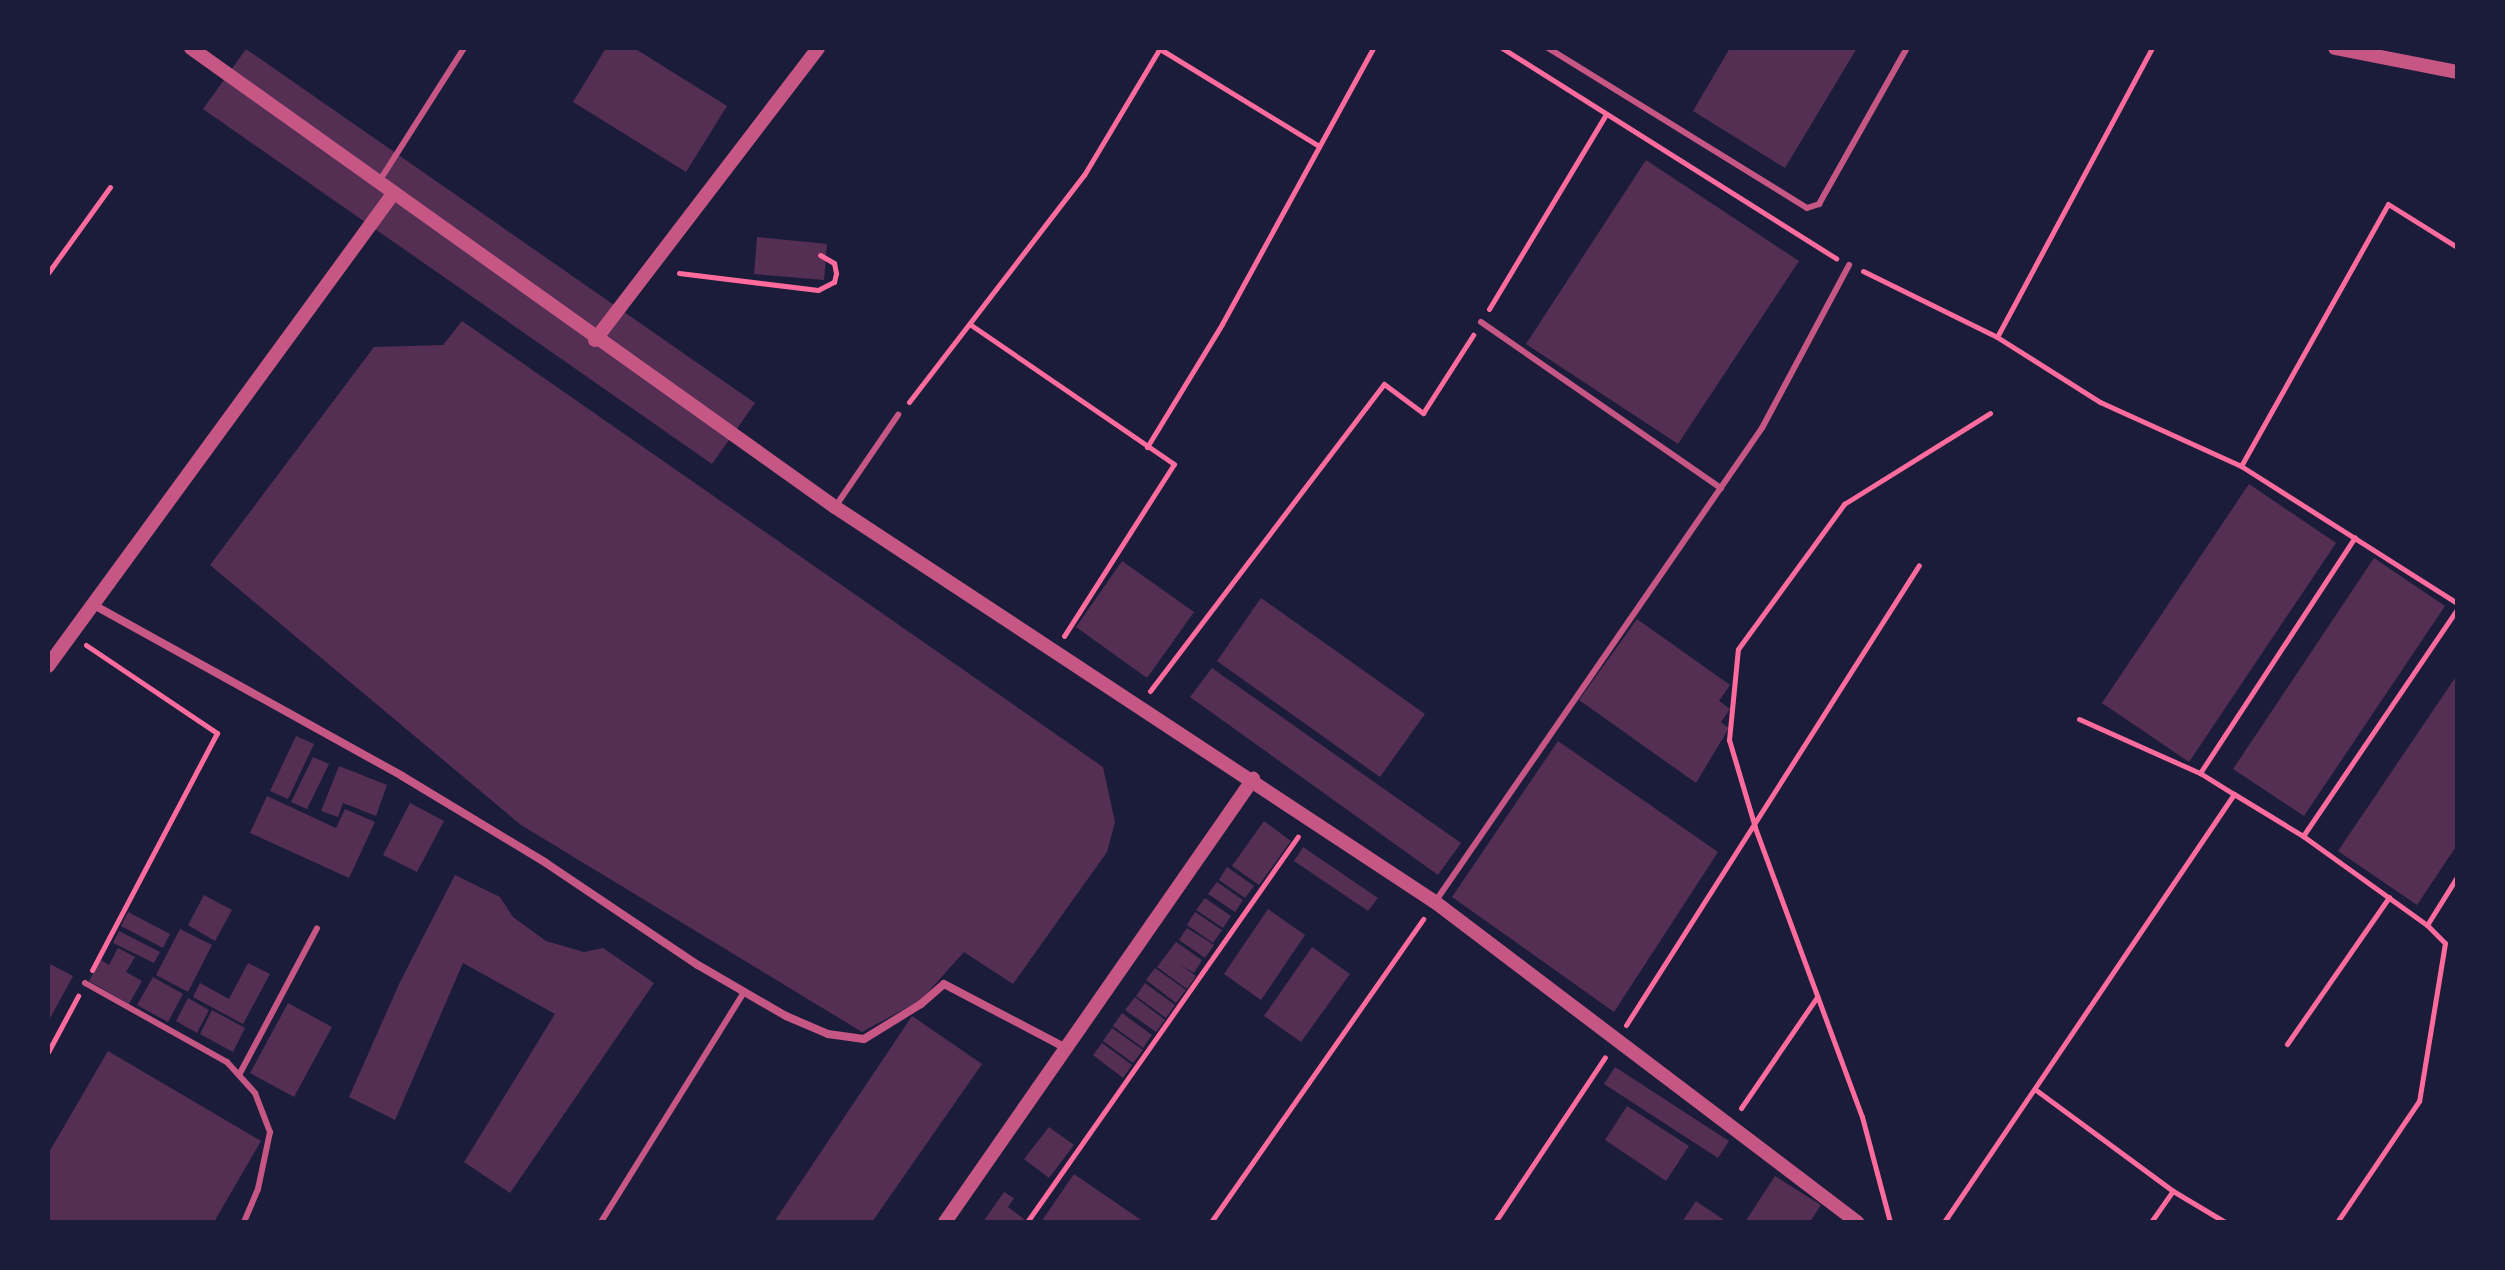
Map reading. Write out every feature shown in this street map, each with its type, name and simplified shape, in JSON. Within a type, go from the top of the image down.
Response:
[{"type":"street","points":[[191,48],[595,340],[835,507],[1138,708],[1253,779],[1435,902],[1857,1222]]},
{"type":"street","points":[[595,340],[818,48]]},
{"type":"street","points":[[2335,48],[2457,72]]},
{"type":"street","points":[[48,666],[393,194]]},
{"type":"street","points":[[92,604],[415,784],[546,863],[786,1016],[828,1034],[864,1039],[921,1004],[944,984],[1066,1048]]},
{"type":"street","points":[[945,1222],[1253,779]]},
{"type":"lane","points":[[378,183],[464,48]]},
{"type":"lane","points":[[1548,48],[1807,208],[1819,204],[1907,48]]},
{"type":"lane","points":[[1435,902],[1762,428],[1849,265]]},
{"type":"lane","points":[[1481,322],[1721,488]]},
{"type":"lane","points":[[835,507],[898,415]]},
{"type":"lane","points":[[239,1075],[317,928]]},
{"type":"lane","points":[[85,983],[227,1062],[255,1093],[270,1132],[258,1189],[244,1222]]},
{"type":"lane","points":[[601,1222],[744,992]]},
{"type":"path","points":[[898,415],[971,325],[1084,175],[1160,48],[1319,146]]},
{"type":"path","points":[[1147,447],[1222,324],[1373,48]]},
{"type":"path","points":[[1502,48],[1605,116],[1849,265],[1997,337],[2100,402],[2241,466],[2457,603]]},
{"type":"path","points":[[1997,337],[2152,48]]},
{"type":"path","points":[[1138,708],[1384,384],[1423,413],[1605,116]]},
{"type":"path","points":[[48,273],[110,187]]},
{"type":"path","points":[[2241,466],[2388,204],[2457,247]]},
{"type":"path","points":[[679,273],[818,290],[834,282],[836,273],[834,263],[820,255]]},
{"type":"path","points":[[971,325],[1174,464],[1055,651]]},
{"type":"path","points":[[1890,1222],[1862,1117],[1755,827],[1729,740],[1738,649],[1844,504],[1990,413]]},
{"type":"path","points":[[2200,773],[2355,537]]},
{"type":"path","points":[[1495,1222],[1755,827],[1919,565]]},
{"type":"path","points":[[2303,836],[2457,609]]},
{"type":"path","points":[[48,1052],[217,733],[70,635]]},
{"type":"path","points":[[2079,719],[2200,773],[2303,836],[2427,925],[2445,943],[2419,1101],[2337,1222]]},
{"type":"path","points":[[1944,1222],[2234,794]]},
{"type":"path","points":[[1027,1222],[1311,819]]},
{"type":"path","points":[[2427,925],[2457,877]]},
{"type":"path","points":[[2287,1044],[2389,897]]},
{"type":"path","points":[[1211,1222],[1435,902]]},
{"type":"path","points":[[1729,1125],[1817,996]]},
{"type":"path","points":[[2036,1090],[2173,1191],[2225,1222]]},
{"type":"path","points":[[2151,1222],[2173,1191]]},
{"type":"building","points":[[606,48],[634,48],[727,106],[686,172],[573,102]]},
{"type":"building","points":[[1730,48],[1857,48],[1785,168],[1693,111]]},
{"type":"building","points":[[246,49],[755,403],[712,464],[203,109]]},
{"type":"building","points":[[1646,160],[1799,261],[1678,444],[1526,344]]},
{"type":"building","points":[[757,237],[827,244],[824,280],[754,274]]},
{"type":"building","points":[[462,321],[1103,767],[1115,822],[1107,852],[1013,984],[964,952],[921,1000],[862,1032],[521,825],[210,565],[374,347],[443,345]]},
{"type":"building","points":[[2249,484],[2336,543],[2189,762],[2102,703]]},
{"type":"building","points":[[2374,558],[2445,606],[2304,816],[2233,769]]},
{"type":"building","points":[[1122,561],[1194,612],[1147,678],[1076,627]]},
{"type":"building","points":[[1261,598],[1425,714],[1380,777],[1217,661]]},
{"type":"building","points":[[1637,619],[1730,685],[1719,701],[1730,709],[1721,722],[1729,728],[1696,783],[1579,700]]},
{"type":"building","points":[[1212,668],[1461,843],[1438,875],[1190,697]]},
{"type":"building","points":[[2457,675],[2457,845],[2417,905],[2338,851]]},
{"type":"building","points":[[296,736],[314,744],[288,799],[270,791]]},
{"type":"building","points":[[1558,741],[1718,852],[1614,1012],[1452,897]]},
{"type":"building","points":[[313,757],[329,764],[307,809],[291,802]]},
{"type":"building","points":[[339,766],[387,785],[376,816],[343,803],[338,817],[321,811]]},
{"type":"building","points":[[267,796],[336,828],[345,809],[375,822],[349,878],[250,833]]},
{"type":"building","points":[[410,803],[444,821],[417,872],[383,855]]},
{"type":"building","points":[[1264,821],[1291,841],[1259,885],[1232,866]]},
{"type":"building","points":[[1303,847],[1378,898],[1368,911],[1294,861]]},
{"type":"building","points":[[1227,867],[1254,886],[1245,898],[1219,880]]},
{"type":"building","points":[[455,875],[500,897],[513,917],[546,941],[584,952],[603,948],[654,983],[510,1193],[464,1162],[555,1014],[463,963],[395,1120],[349,1097],[400,982]]},
{"type":"building","points":[[1217,882],[1243,900],[1235,912],[1208,894]]},
{"type":"building","points":[[204,895],[232,910],[215,941],[188,925]]},
{"type":"building","points":[[1205,898],[1231,916],[1223,928],[1196,910]]},
{"type":"building","points":[[1268,909],[1305,935],[1261,1000],[1224,974]]},
{"type":"building","points":[[128,912],[170,934],[163,948],[121,926]]},
{"type":"building","points":[[1195,912],[1222,930],[1213,943],[1187,925]]},
{"type":"building","points":[[1187,928],[1214,945],[1205,958],[1179,940]]},
{"type":"building","points":[[180,929],[212,945],[188,992],[156,975]]},
{"type":"building","points":[[119,931],[160,952],[154,963],[113,943]]},
{"type":"building","points":[[1176,942],[1202,960],[1194,973],[1179,964],[1196,976],[1187,989],[1157,967]]},
{"type":"building","points":[[1312,947],[1350,974],[1301,1042],[1264,1016]]},
{"type":"building","points":[[118,948],[135,957],[126,972],[142,981],[129,1004],[89,981],[101,960],[109,965]]},
{"type":"building","points":[[48,963],[73,976],[48,1022]]},
{"type":"building","points":[[248,963],[270,974],[243,1024],[193,997],[200,983],[229,999]]},
{"type":"building","points":[[1155,968],[1186,990],[1176,1003],[1146,980]]},
{"type":"building","points":[[153,977],[183,994],[168,1022],[137,1005]]},
{"type":"building","points":[[1145,983],[1175,1005],[1166,1018],[1136,996]]},
{"type":"building","points":[[1135,997],[1165,1020],[1156,1032],[1125,1010]]},
{"type":"building","points":[[188,998],[209,1010],[197,1033],[176,1021]]},
{"type":"building","points":[[288,1003],[332,1027],[294,1097],[250,1073]]},
{"type":"building","points":[[212,1010],[245,1028],[233,1052],[200,1034]]},
{"type":"building","points":[[1122,1013],[1152,1035],[1143,1048],[1113,1026]]},
{"type":"building","points":[[912,1016],[982,1064],[872,1222],[774,1222]]},
{"type":"building","points":[[1112,1028],[1143,1050],[1133,1063],[1103,1041]]},
{"type":"building","points":[[1102,1043],[1132,1065],[1123,1078],[1093,1055]]},
{"type":"building","points":[[108,1051],[261,1141],[214,1222],[48,1222],[48,1154]]},
{"type":"building","points":[[1615,1067],[1729,1141],[1718,1158],[1604,1084]]},
{"type":"building","points":[[1627,1106],[1689,1146],[1666,1181],[1605,1140]]},
{"type":"building","points":[[1049,1127],[1074,1145],[1049,1178],[1024,1159]]},
{"type":"building","points":[[1074,1174],[1144,1222],[1041,1222]]},
{"type":"building","points":[[1775,1176],[1821,1205],[1810,1222],[1745,1222]]},
{"type":"building","points":[[1004,1192],[1014,1198],[1008,1207],[1024,1219],[1022,1222],[983,1222]]},
{"type":"building","points":[[1696,1201],[1727,1222],[1682,1222]]}]
